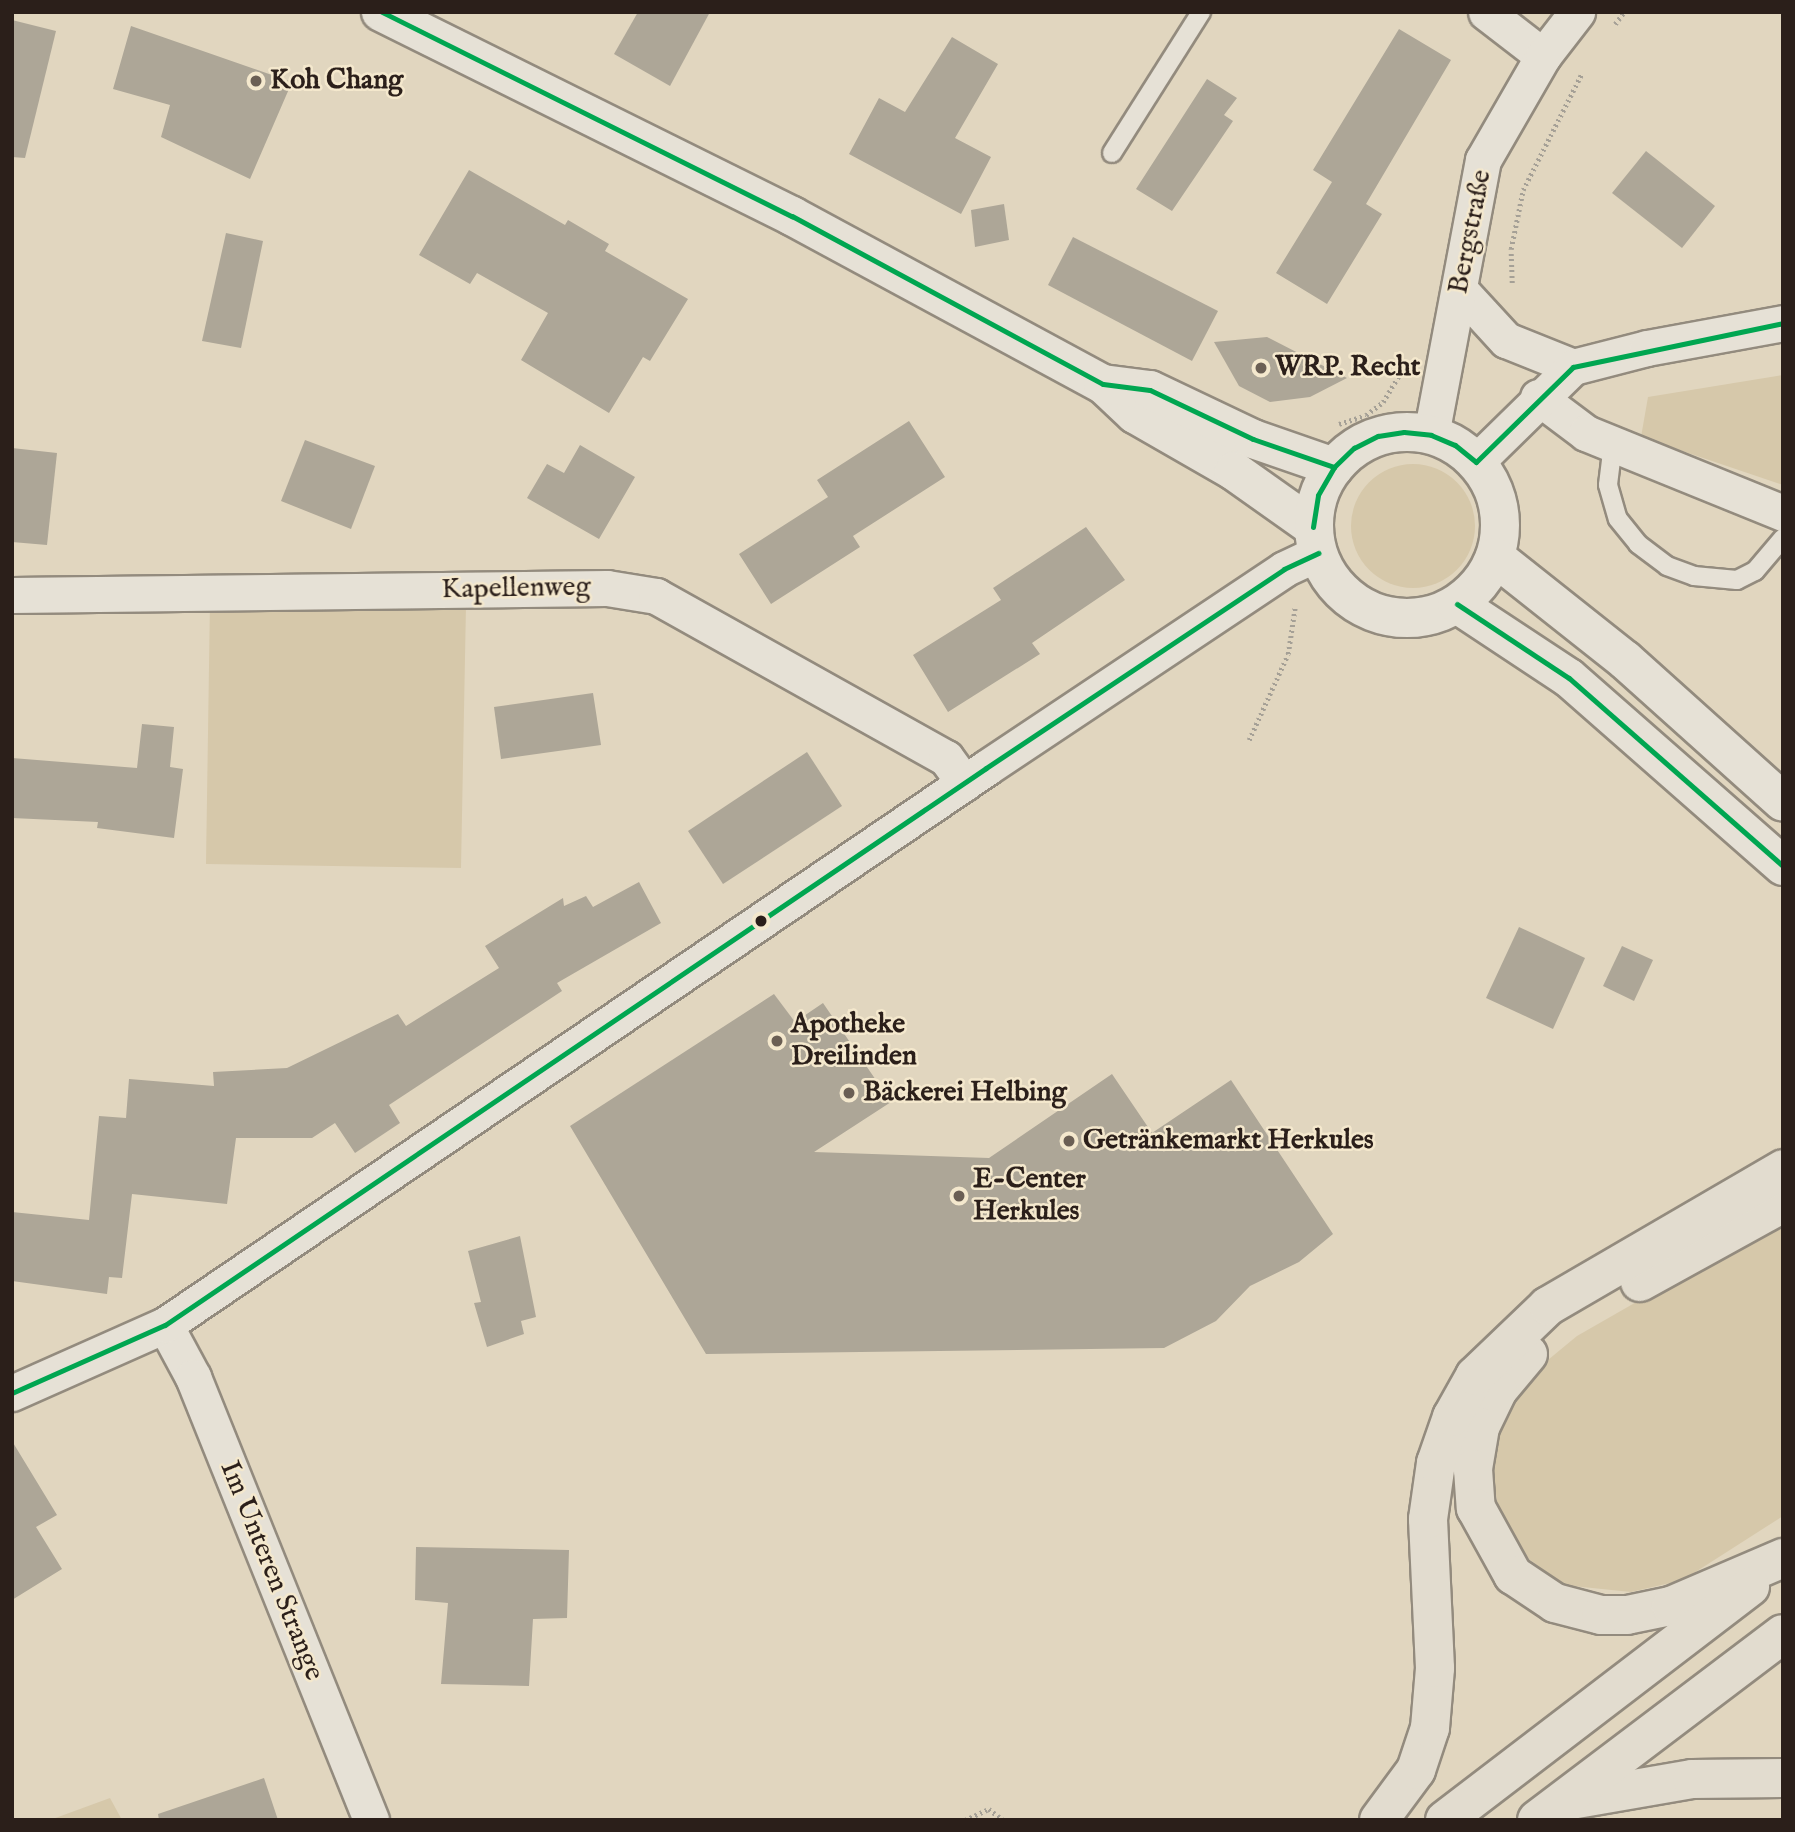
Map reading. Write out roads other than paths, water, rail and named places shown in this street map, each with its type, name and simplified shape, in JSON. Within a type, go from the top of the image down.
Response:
[{"type":"highway","points":[[1379,1820],[1416,1770],[1430,1728],[1435,1668],[1428,1519],[1436,1463],[1452,1417],[1475,1376],[1548,1306],[1783,1169]]},
{"type":"highway","points":[[1783,1203],[1561,1326],[1523,1358],[1498,1390],[1480,1427],[1473,1469],[1476,1508],[1491,1540],[1513,1576],[1555,1603],[1601,1615],[1627,1615],[1671,1606],[1783,1560]]},
{"type":"highway","points":[[1445,1820],[1783,1560]]},
{"type":"highway","points":[[1548,1811],[1783,1634]]},
{"type":"highway","points":[[1548,1811],[1692,1780],[1783,1777]]},
{"type":"main road","points":[[381,12],[792,216],[1103,384],[1135,414],[1234,471],[1315,540]]},
{"type":"main road","points":[[1103,384],[1150,390],[1253,439],[1334,467]]},
{"type":"main road","points":[[1405,432],[1431,435],[1476,461],[1499,507],[1495,557],[1486,575],[1457,604],[1410,619],[1364,608],[1328,575],[1315,540],[1318,495],[1334,467],[1354,448],[1378,436],[1405,432]]},
{"type":"main road","points":[[1495,557],[1625,660],[1783,802]]},
{"type":"main road","points":[[1457,604],[1569,678],[1783,866]]},
{"type":"street","points":[[1486,12],[1543,56]]},
{"type":"street","name":"Bergstraße","points":[[1431,435],[1483,159],[1543,56],[1577,12]]},
{"type":"street","points":[[1460,290],[1506,340],[1573,367]]},
{"type":"street","points":[[1476,461],[1538,397],[1573,367],[1647,348],[1783,323]]},
{"type":"street","points":[[1538,397],[1586,433],[1783,513]]},
{"type":"street","points":[[12,1393],[166,1325],[1284,569],[1315,540]]},
{"type":"street","name":"Kapellenweg","points":[[12,595],[607,588],[656,596],[946,758],[964,783]]},
{"type":"street","name":"Im Unteren Strange","points":[[166,1325],[193,1377],[371,1820]]},
{"type":"lane","points":[[1112,153],[1201,12]]},
{"type":"lane","points":[[1614,444],[1608,485],[1618,519],[1638,544],[1667,566],[1694,576],[1738,580],[1755,572],[1783,538]]},
{"type":"place","name":"Koh Chang","points":[[256,81]]},
{"type":"place","name":"WRP. Recht","points":[[1261,368]]},
{"type":"place","name":"Apotheke Dreilinden","points":[[777,1041]]},
{"type":"place","name":"Bäckerei Helbing","points":[[849,1093]]},
{"type":"place","name":"Getränkemarkt Herkules","points":[[1069,1141]]},
{"type":"place","name":"E-Center Herkules","points":[[959,1196]]}]
